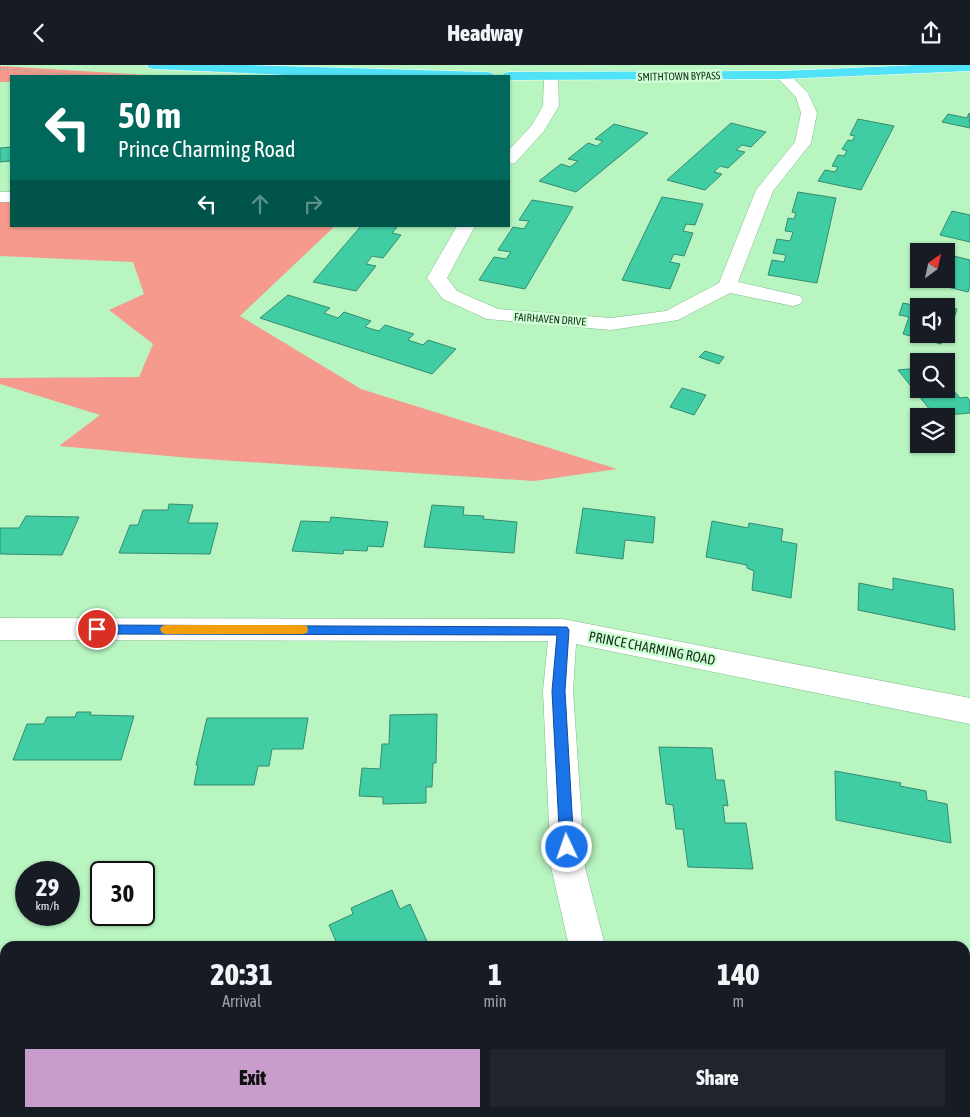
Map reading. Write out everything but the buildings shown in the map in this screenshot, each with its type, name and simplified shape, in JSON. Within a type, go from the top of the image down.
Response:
[{"type":"highway","points":[[154,65],[320,73],[431,75]]},
{"type":"highway","name":"SMITHTOWN BYPASS","points":[[510,76],[782,75],[970,67]]},
{"type":"street","points":[[782,75],[803,96],[809,113],[802,143],[765,190],[727,286],[793,300]]},
{"type":"street","points":[[510,158],[538,129],[551,106],[551,77]]},
{"type":"street","name":"FAIRHAVEN DRIVE","points":[[465,227],[437,278],[450,295],[494,315],[611,324],[671,316],[727,286]]},
{"type":"street","name":"PRINCE CHARMING ROAD","points":[[0,629],[563,630],[970,711]]},
{"type":"street","points":[[563,630],[558,691],[568,867],[586,941]]},
{"type":"path","points":[[0,69],[81,75]]},
{"type":"shaded area","points":[[0,66],[147,75],[10,75],[10,82],[0,82]]},
{"type":"shaded area","points":[[0,201],[10,201],[10,227],[334,227],[240,316],[361,389],[617,469],[534,481],[190,458],[59,446],[100,415],[0,384],[0,378],[139,377],[153,344],[109,310],[144,294],[133,262],[0,256]]},
{"type":"slow traffic","points":[[166,629],[302,630]]},
{"type":"route","points":[[97,629],[563,630],[558,691],[567,847]]}]
